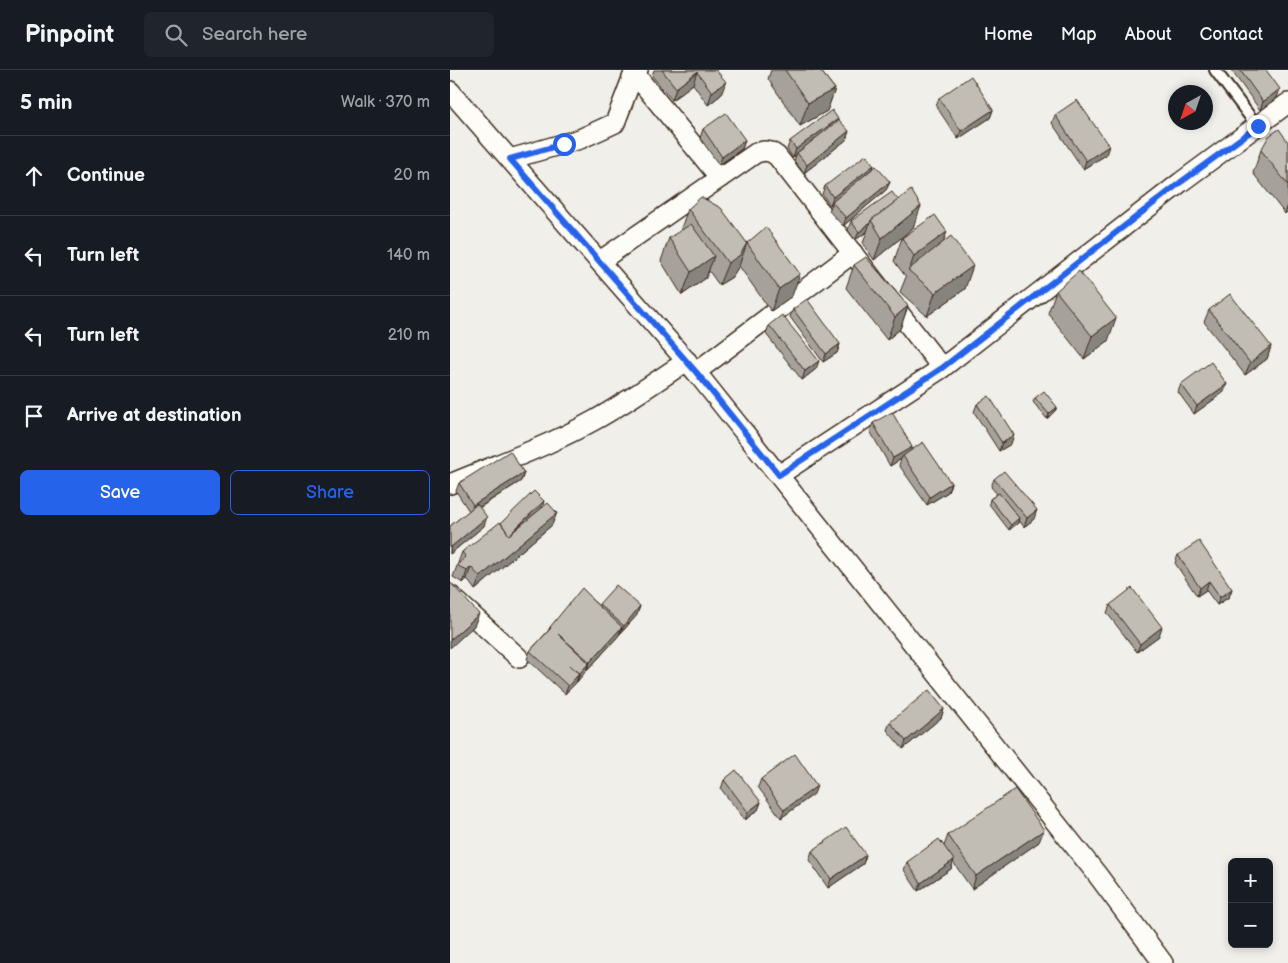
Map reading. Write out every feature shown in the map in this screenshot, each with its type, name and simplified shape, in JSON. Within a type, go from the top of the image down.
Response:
[{"type":"street","points":[[510,159],[580,139],[615,123],[636,71],[720,178]]},
{"type":"street","points":[[450,91],[691,366],[1096,873],[1163,963]]},
{"type":"street","points":[[779,475],[942,368],[1181,182],[1288,103]]},
{"type":"street","points":[[600,261],[756,153],[771,152],[853,253],[942,368]]},
{"type":"street","points":[[450,484],[563,436],[691,366],[853,253]]},
{"type":"street","points":[[450,594],[519,658]]},
{"type":"lane","points":[[1215,70],[1258,126]]},
{"type":"building","points":[[662,70],[716,70],[726,82],[712,92],[697,72],[676,88]]},
{"type":"building","points":[[785,70],[820,70],[835,89],[808,103]]},
{"type":"building","points":[[1240,70],[1266,70],[1280,89],[1263,102]]},
{"type":"building","points":[[971,76],[993,110],[961,131],[939,98]]},
{"type":"building","points":[[1077,100],[1109,146],[1086,161],[1055,115]]},
{"type":"building","points":[[832,110],[838,119],[796,149],[790,141]]},
{"type":"building","points":[[726,113],[745,140],[722,157],[703,129]]},
{"type":"building","points":[[839,120],[849,131],[807,165],[797,153]]},
{"type":"building","points":[[1279,129],[1288,142],[1288,185],[1261,150],[1269,136]]},
{"type":"building","points":[[866,155],[874,165],[833,197],[825,186]]},
{"type":"building","points":[[876,166],[890,182],[846,218],[832,202]]},
{"type":"building","points":[[911,190],[921,206],[882,238],[871,220]]},
{"type":"building","points":[[892,192],[898,200],[871,220],[859,232],[851,221]]},
{"type":"building","points":[[701,197],[721,208],[747,243],[740,255],[728,263],[688,209]]},
{"type":"building","points":[[935,215],[947,232],[914,256],[902,238]]},
{"type":"building","points":[[691,224],[714,256],[691,272],[669,238]]},
{"type":"building","points":[[766,227],[800,274],[779,289],[747,243]]},
{"type":"building","points":[[951,236],[973,266],[935,293],[908,270]]},
{"type":"building","points":[[866,257],[908,306],[895,317],[854,265]]},
{"type":"building","points":[[1079,271],[1116,318],[1092,336],[1056,291]]},
{"type":"building","points":[[1230,294],[1271,346],[1250,363],[1209,310]]},
{"type":"building","points":[[807,299],[840,344],[826,354],[793,309]]},
{"type":"building","points":[[782,315],[819,361],[805,371],[769,325]]},
{"type":"building","points":[[1211,362],[1227,384],[1197,406],[1181,384]]},
{"type":"building","points":[[1044,391],[1057,407],[1049,414],[1035,398]]},
{"type":"building","points":[[989,396],[1014,435],[1002,443],[977,404]]},
{"type":"building","points":[[892,412],[912,447],[893,458],[873,423]]},
{"type":"building","points":[[923,442],[951,483],[930,497],[903,456]]},
{"type":"building","points":[[510,451],[524,473],[473,505],[459,483]]},
{"type":"building","points":[[1004,471],[1037,510],[1027,518],[994,479]]},
{"type":"building","points":[[534,491],[544,501],[509,535],[501,523]]},
{"type":"building","points":[[999,493],[1019,518],[1011,525],[990,499]]},
{"type":"building","points":[[548,503],[557,513],[480,577],[471,567],[467,571],[457,565],[466,557],[462,552],[500,522],[509,535]]},
{"type":"building","points":[[477,504],[487,517],[451,547],[450,526]]},
{"type":"building","points":[[1199,541],[1232,589],[1220,597],[1209,581],[1200,588],[1178,555]]},
{"type":"building","points":[[450,582],[479,614],[450,640]]},
{"type":"building","points":[[616,585],[640,606],[624,626],[599,604]]},
{"type":"building","points":[[582,588],[591,599],[622,627],[590,662],[558,634],[589,663],[580,673],[569,665],[579,674],[568,686],[530,651],[551,628]]},
{"type":"building","points":[[1132,588],[1162,627],[1140,644],[1110,605]]},
{"type":"building","points":[[929,690],[944,709],[906,741],[890,722]]},
{"type":"building","points":[[795,754],[817,786],[784,810],[761,779]]},
{"type":"building","points":[[736,770],[761,802],[748,812],[724,780]]},
{"type":"building","points":[[1015,789],[1044,830],[976,876],[948,835]]},
{"type":"building","points":[[846,827],[866,855],[831,879],[812,851]]},
{"type":"building","points":[[939,839],[954,860],[921,883],[907,862]]},
{"type":"route","points":[[564,144],[510,159],[696,372],[779,475],[942,368],[1181,182],[1258,126]]}]
